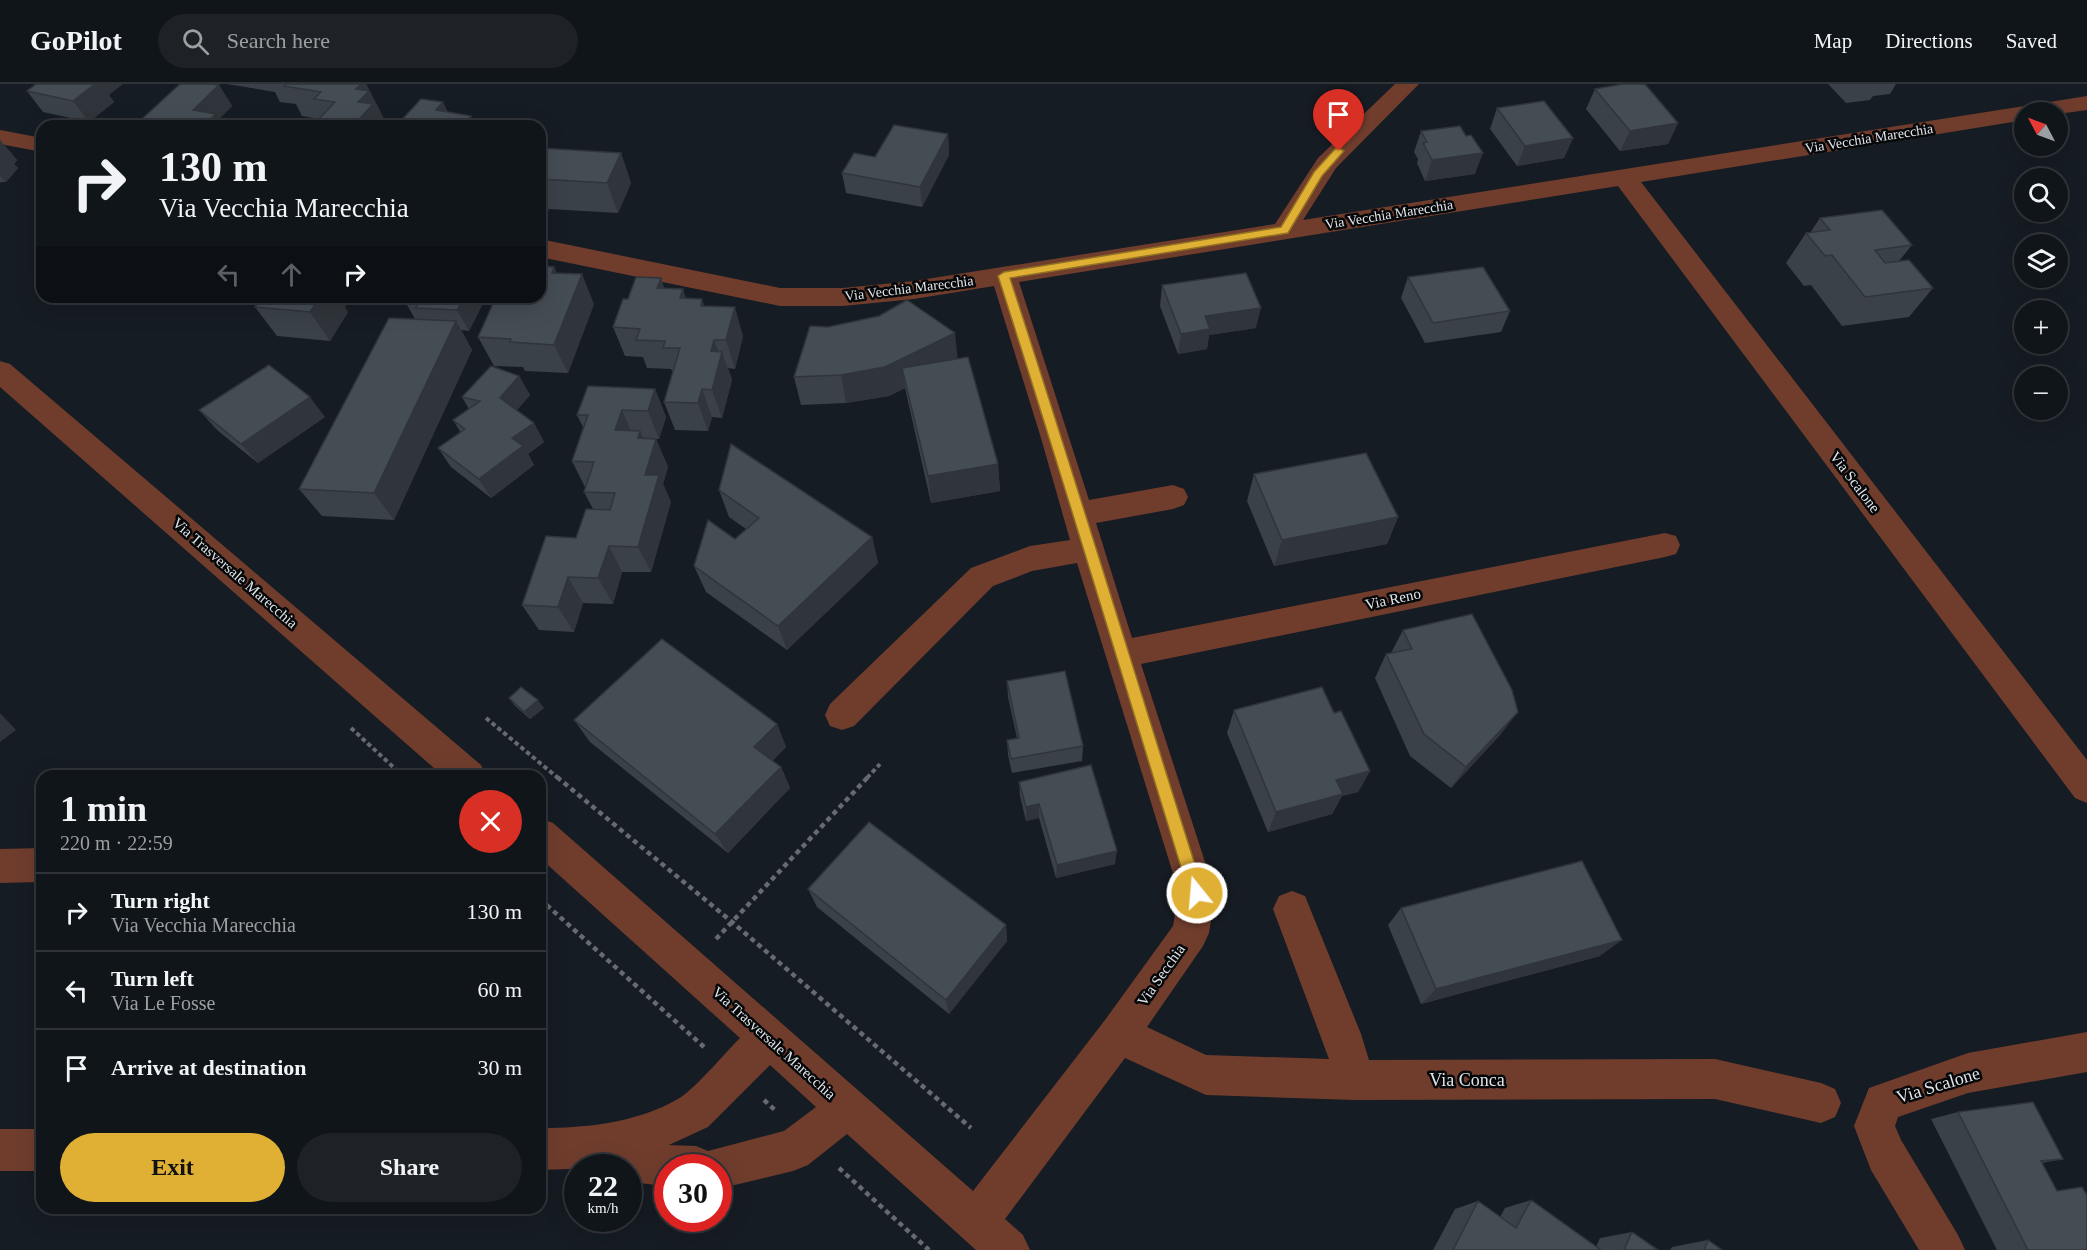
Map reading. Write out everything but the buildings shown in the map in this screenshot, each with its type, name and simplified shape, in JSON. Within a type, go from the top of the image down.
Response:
[{"type":"street","points":[[1284,230],[1327,164],[1408,84]]},
{"type":"street","name":"Via Vecchia Marecchia","points":[[2068,106],[2087,103]]},
{"type":"street","name":"Via Vecchia Marecchia","points":[[546,249],[780,297],[843,297],[914,290],[2014,115]]},
{"type":"street","points":[[0,137],[36,144]]},
{"type":"street","name":"Via Scalone","points":[[1623,177],[2087,787]]},
{"type":"street","name":"Via Secchia","points":[[977,1221],[1119,1034],[1190,933],[1197,893],[1004,276]]},
{"type":"street","name":"Via Trasversale Marecchia","points":[[0,370],[463,770]]},
{"type":"street","points":[[1078,514],[1173,497]]},
{"type":"street","name":"Via Reno","points":[[1122,654],[1665,545]]},
{"type":"street","points":[[842,715],[982,577],[1030,559],[1088,549]]},
{"type":"street","name":"Via Trasversale Marecchia","points":[[546,845],[1008,1250]]},
{"type":"street","points":[[0,866],[36,865]]},
{"type":"street","points":[[1292,909],[1341,1034],[1355,1080]]},
{"type":"street","name":"Via Conca","points":[[1119,1034],[1163,1057],[1206,1075],[1355,1080],[1715,1079],[1821,1103]]},
{"type":"street","points":[[546,1149],[583,1149],[637,1138],[694,1113],[768,1038]]},
{"type":"street","name":"Via Scalone","points":[[1943,1250],[1886,1155],[1874,1126],[1883,1102],[1968,1073],[2087,1052]]},
{"type":"street","points":[[732,1164],[793,1149],[808,1140],[846,1108]]},
{"type":"street","points":[[583,1149],[637,1164],[654,1165]]},
{"type":"street","points":[[0,1150],[36,1150]]},
{"type":"path","points":[[486,718],[732,922],[971,1128]]},
{"type":"path","points":[[732,922],[880,764]]},
{"type":"path","points":[[546,904],[707,1049]]},
{"type":"path","points":[[842,1171],[929,1250]]},
{"type":"route","points":[[1197,893],[1004,276],[1284,230],[1318,174],[1339,151]]}]
